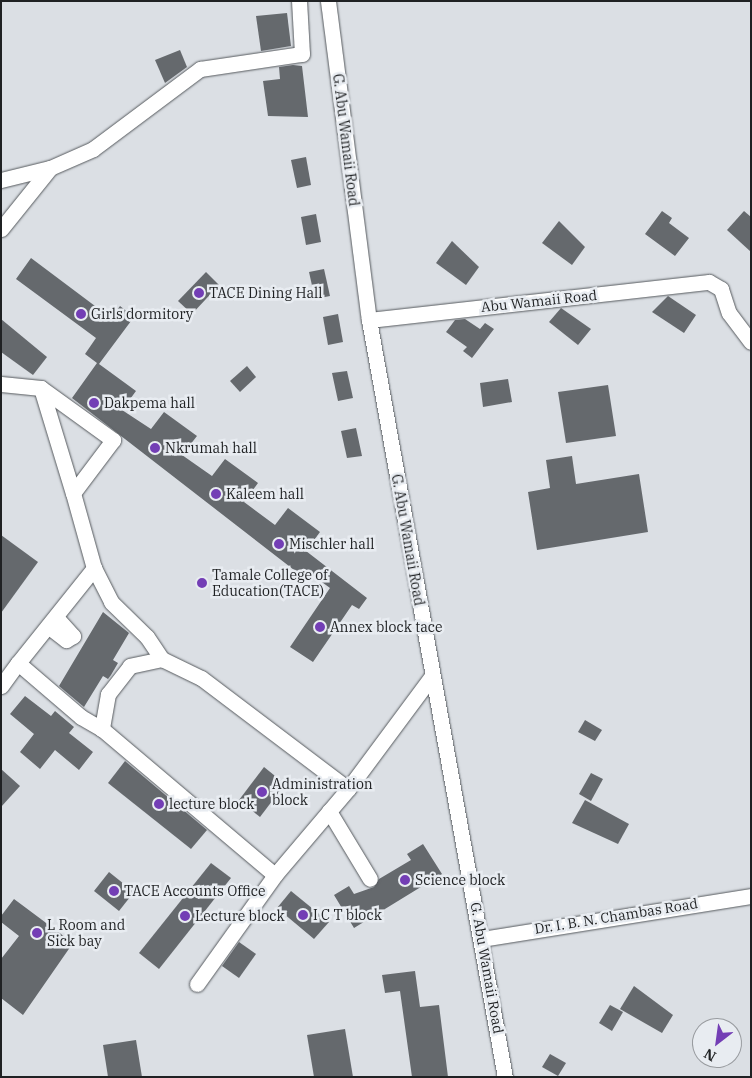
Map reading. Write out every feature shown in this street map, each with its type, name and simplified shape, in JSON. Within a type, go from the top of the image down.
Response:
[{"type":"street","points":[[1,180],[50,168],[115,136],[200,69],[302,54],[298,1]]},
{"type":"street","name":"G. Abu Wamaii Road","points":[[328,1],[369,320],[432,676],[482,939],[505,1077]]},
{"type":"street","points":[[1,229],[50,168]]},
{"type":"street","name":"Abu Wamaii Road","points":[[369,320],[710,282],[721,290],[729,313],[751,342]]},
{"type":"street","points":[[1,384],[41,388],[113,440],[73,493]]},
{"type":"street","points":[[41,388],[94,568],[111,602],[147,637],[162,659],[201,678],[348,788]]},
{"type":"street","points":[[1,686],[94,568]]},
{"type":"street","points":[[102,729],[108,694],[120,674],[140,662],[162,659]]},
{"type":"street","points":[[18,663],[81,717],[102,729],[276,876]]},
{"type":"street","points":[[197,984],[276,876],[348,788],[432,676]]},
{"type":"street","points":[[329,812],[370,879]]},
{"type":"street","name":"Dr. I. B. N. Chambas Road","points":[[482,939],[751,896]]},
{"type":"building","points":[[287,13],[291,46],[261,51],[256,16]]},
{"type":"building","points":[[180,50],[187,67],[165,83],[155,60]]},
{"type":"building","points":[[302,66],[308,117],[268,116],[263,81],[280,79],[279,67]]},
{"type":"building","points":[[306,157],[311,185],[297,188],[291,160]]},
{"type":"building","points":[[662,211],[672,218],[669,223],[689,238],[675,256],[645,234]]},
{"type":"building","points":[[744,211],[751,217],[751,252],[727,230]]},
{"type":"building","points":[[316,214],[321,242],[306,245],[301,217]]},
{"type":"building","points":[[559,221],[585,247],[572,265],[542,243]]},
{"type":"building","points":[[452,241],[479,267],[466,285],[436,263]]},
{"type":"building","points":[[31,258],[111,318],[120,306],[134,317],[99,364],[136,391],[122,410],[151,429],[164,412],[197,436],[182,455],[212,476],[225,459],[258,483],[244,502],[275,525],[288,508],[320,532],[306,551],[367,598],[359,609],[352,605],[313,662],[290,647],[330,588],[311,574],[307,580],[72,398],[97,363],[85,354],[96,338],[16,279]]},
{"type":"building","points":[[324,269],[330,296],[315,299],[309,272]]},
{"type":"building","name":"TACE Dining Hall","points":[[206,272],[219,285],[192,314],[178,301]]},
{"type":"building","points":[[668,296],[696,315],[684,333],[652,312]]},
{"type":"building","points":[[561,308],[591,329],[578,345],[549,322]]},
{"type":"building","points":[[338,314],[343,342],[328,345],[323,317]]},
{"type":"building","points":[[1,319],[47,357],[33,375],[1,352]]},
{"type":"building","points":[[465,319],[480,329],[485,323],[494,329],[472,358],[463,351],[467,347],[446,332],[455,320]]},
{"type":"building","points":[[247,366],[256,377],[240,392],[230,381]]},
{"type":"building","points":[[347,371],[353,398],[338,401],[332,373]]},
{"type":"building","points":[[508,379],[512,402],[483,407],[480,383]]},
{"type":"building","points":[[608,385],[616,436],[566,443],[558,392]]},
{"type":"building","points":[[356,428],[362,456],[347,458],[341,431]]},
{"type":"building","points":[[572,456],[576,484],[639,474],[648,532],[537,550],[528,492],[550,488],[546,460]]},
{"type":"building","points":[[1,535],[38,562],[1,613]]},
{"type":"building","points":[[103,612],[129,633],[113,660],[118,663],[111,675],[108,679],[103,676],[84,707],[59,686]]},
{"type":"building","points":[[25,696],[51,716],[55,711],[74,727],[69,733],[93,752],[79,770],[55,750],[40,769],[20,752],[34,734],[10,714]]},
{"type":"building","points":[[585,720],[602,730],[595,741],[578,732]]},
{"type":"building","name":"lecture block","points":[[125,761],[207,830],[191,849],[108,783]]},
{"type":"building","name":"Administration block","points":[[264,767],[285,784],[260,817],[239,800]]},
{"type":"building","points":[[1,769],[20,786],[1,807]]},
{"type":"building","points":[[591,773],[603,779],[591,801],[579,794]]},
{"type":"building","points":[[585,800],[629,824],[618,844],[572,823]]},
{"type":"building","name":"Science block","points":[[423,844],[442,874],[354,928],[334,895],[349,886],[354,894],[374,887],[379,879],[411,860],[407,854]]},
{"type":"building","name":"Lecture block","points":[[211,863],[231,878],[159,969],[139,953]]},
{"type":"building","name":"TACE Accounts Office","points":[[109,872],[134,892],[119,911],[94,891]]},
{"type":"building","name":"I C T block","points":[[291,891],[329,922],[314,939],[277,908]]},
{"type":"building","points":[[14,899],[73,943],[23,1015],[1,998],[1,959],[19,936],[1,922],[1,916]]},
{"type":"building","points":[[239,942],[256,954],[239,978],[222,966]]},
{"type":"building","points":[[415,971],[420,1007],[439,1005],[448,1077],[412,1077],[400,991],[385,993],[382,975]]},
{"type":"building","points":[[634,986],[673,1015],[662,1033],[620,1009]]},
{"type":"building","points":[[610,1005],[623,1012],[612,1031],[599,1023]]},
{"type":"building","points":[[345,1029],[353,1077],[314,1077],[307,1035]]},
{"type":"building","points":[[136,1040],[142,1077],[108,1077],[103,1045]]},
{"type":"building","points":[[550,1054],[566,1063],[558,1076],[542,1067]]},
{"type":"place","name":"TACE Dining Hall","points":[[199,293]]},
{"type":"place","name":"Girls dormitory","points":[[81,314]]},
{"type":"place","name":"Dakpema hall","points":[[94,403]]},
{"type":"place","name":"Nkrumah hall","points":[[155,448]]},
{"type":"place","name":"Kaleem hall","points":[[216,494]]},
{"type":"place","name":"Mischler hall","points":[[279,544]]},
{"type":"place","name":"Tamale College of Education(TACE)","points":[[202,583]]},
{"type":"place","name":"Annex block tace","points":[[320,627]]},
{"type":"place","name":"Administration block","points":[[262,792]]},
{"type":"place","name":"lecture block","points":[[159,804]]},
{"type":"place","name":"Science block","points":[[405,880]]},
{"type":"place","name":"TACE Accounts Office","points":[[114,891]]},
{"type":"place","name":"I C T block","points":[[303,915]]},
{"type":"place","name":"Lecture block","points":[[185,916]]},
{"type":"place","name":"L Room and Sick bay","points":[[37,933]]}]
